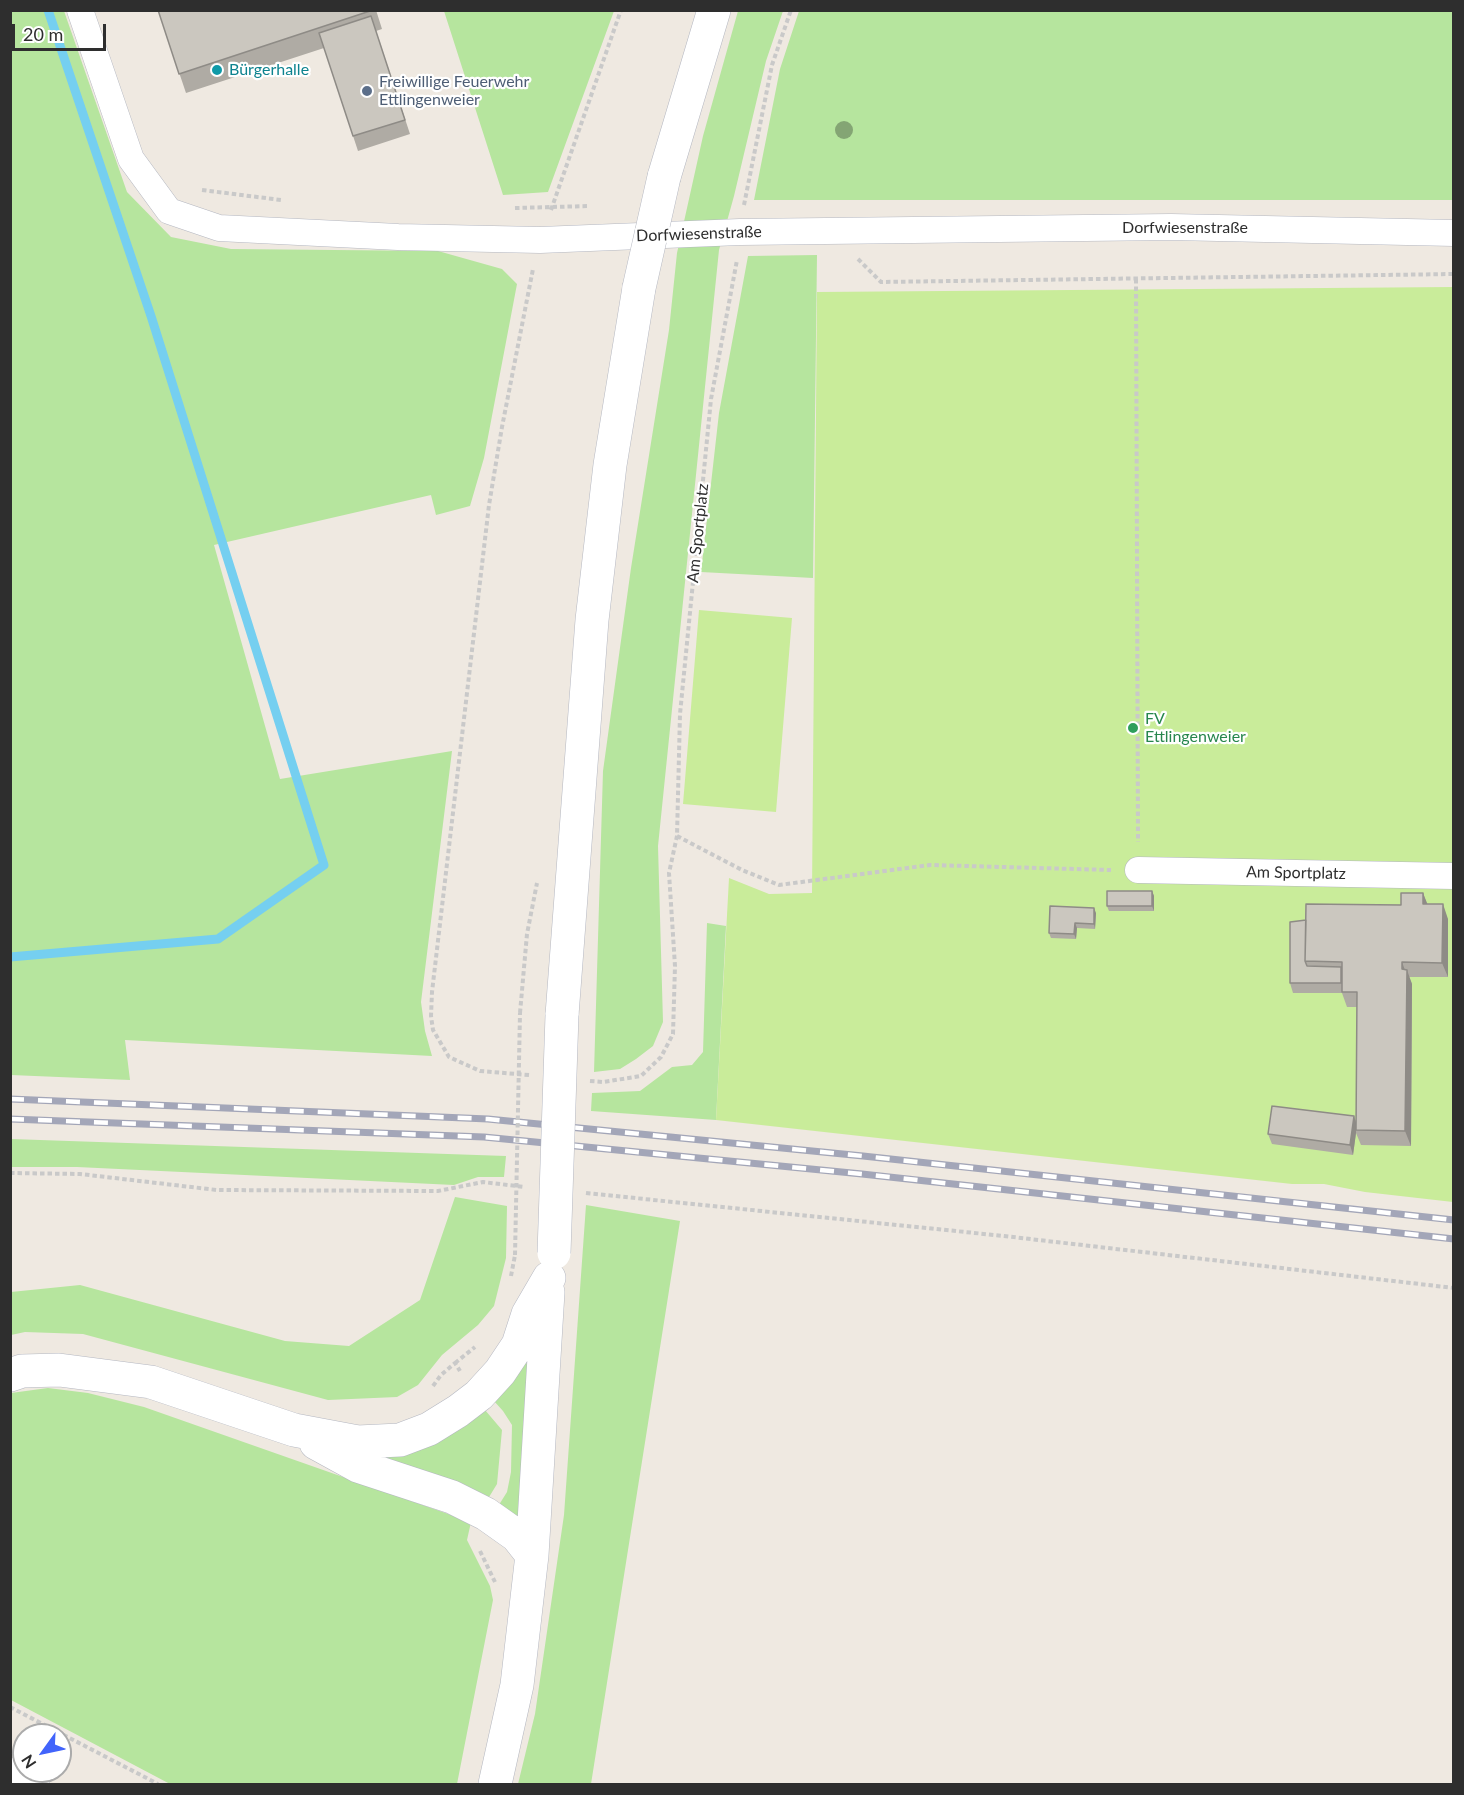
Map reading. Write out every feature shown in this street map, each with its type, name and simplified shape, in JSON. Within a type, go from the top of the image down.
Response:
[{"type":"main road","points":[[495,1785],[517,1684],[532,1555],[551,1266],[562,1015],[592,620],[610,465],[639,288],[664,177],[714,10]]},
{"type":"main road","points":[[10,1375],[22,1371],[59,1370],[150,1382],[294,1430],[358,1442],[400,1440],[429,1429],[458,1411],[479,1395],[500,1372],[518,1345],[528,1314],[551,1266]]},
{"type":"main road","points":[[294,1430],[357,1466],[452,1497],[486,1514],[517,1536],[532,1555]]},
{"type":"main road","points":[[10,1774],[33,1785]]},
{"type":"street","name":"Dorfwiesenstraße","points":[[80,10],[131,159],[169,211],[219,228],[398,237],[540,240],[740,232],[1170,227],[1454,232]]},
{"type":"street","name":"Am Sportplatz","points":[[1138,870],[1454,876]]},
{"type":"path","points":[[536,1076],[480,1071],[449,1057],[433,1030],[432,992],[489,505],[527,292],[540,240],[621,10]]},
{"type":"path","name":"Am Sportplatz","points":[[581,1080],[603,1082],[641,1076],[661,1057],[673,1034],[675,966],[669,873],[677,836],[680,714],[710,410],[745,203],[772,65],[790,10]]},
{"type":"path","points":[[201,189],[291,201]]},
{"type":"path","points":[[733,203],[756,203]]},
{"type":"path","points":[[506,208],[597,206]]},
{"type":"path","points":[[856,258],[881,282],[1454,274]]},
{"type":"path","points":[[677,836],[742,870],[779,885],[930,865],[1138,870],[1136,279]]},
{"type":"path","points":[[515,1255],[520,1013]]},
{"type":"path","points":[[10,1173],[80,1174],[217,1190],[438,1191],[483,1182],[530,1187]]},
{"type":"path","points":[[577,1192],[1004,1236],[1454,1288]]},
{"type":"path","points":[[430,1390],[441,1375],[455,1363],[479,1395]]},
{"type":"path","points":[[486,1514],[476,1537],[498,1591]]},
{"type":"path","points":[[10,1707],[158,1785]]},
{"type":"green space","points":[[11,10],[64,11],[127,192],[171,237],[231,249],[438,251],[502,269],[517,284],[484,458],[470,506],[436,515],[431,495],[214,545],[280,779],[452,751],[421,1002],[425,1031],[432,1056],[125,1040],[130,1080],[11,1075]]},
{"type":"green space","points":[[444,11],[614,11],[548,192],[503,195]]},
{"type":"green space","points":[[738,11],[783,11],[766,61],[719,250],[658,846],[663,1022],[653,1046],[636,1059],[620,1069],[594,1072],[603,771],[631,568],[669,330],[677,253],[703,136]]},
{"type":"green space","points":[[799,11],[1453,11],[1453,200],[754,200],[780,69]]},
{"type":"green space","points":[[817,255],[813,578],[701,572],[719,413],[748,256]]},
{"type":"green space","name":"FV Ettlingenweier","points":[[1453,287],[1453,1202],[1365,1192],[1324,1184],[1292,1184],[716,1120],[729,878],[769,894],[812,893],[817,292]]},
{"type":"green space","points":[[699,610],[792,618],[776,812],[683,804]]},
{"type":"green space","points":[[707,923],[726,926],[716,1120],[591,1111],[592,1093],[640,1091],[672,1067],[692,1065],[703,1052]]},
{"type":"green space","points":[[11,1139],[506,1156],[504,1177],[478,1177],[454,1185],[77,1167],[11,1167]]},
{"type":"green space","points":[[455,1197],[507,1206],[506,1258],[494,1306],[478,1325],[442,1355],[418,1385],[397,1397],[328,1400],[83,1334],[25,1332],[11,1335],[11,1292],[80,1285],[285,1341],[349,1346],[420,1300]]},
{"type":"green space","points":[[586,1205],[680,1221],[591,1784],[518,1784],[535,1714],[564,1515]]},
{"type":"green space","points":[[525,1363],[531,1364],[519,1521],[497,1508],[507,1492],[511,1472],[512,1425],[494,1401]]},
{"type":"green space","points":[[48,1388],[88,1393],[144,1407],[471,1522],[467,1540],[490,1586],[493,1600],[457,1784],[170,1784],[72,1732],[72,1723],[55,1723],[11,1700],[11,1393]]},
{"type":"green space","points":[[485,1410],[502,1430],[497,1484],[486,1502],[374,1457]]},
{"type":"building","name":"Bürgerhalle","points":[[158,10],[373,10],[179,74]]},
{"type":"building","name":"Freiwillige Feuerwehr Ettlingenweier","points":[[371,16],[405,120],[353,136],[319,33]]},
{"type":"building","points":[[1107,891],[1152,891],[1152,906],[1107,906]]},
{"type":"building","points":[[1401,893],[1423,893],[1423,904],[1443,904],[1442,963],[1402,962],[1402,969],[1407,970],[1405,1131],[1356,1130],[1357,992],[1342,992],[1342,962],[1305,961],[1306,904],[1401,905]]},
{"type":"building","points":[[1050,906],[1094,908],[1094,924],[1075,923],[1074,934],[1049,933]]},
{"type":"building","points":[[1306,920],[1305,961],[1307,966],[1341,967],[1341,983],[1290,983],[1290,922]]},
{"type":"building","points":[[1272,1106],[1354,1116],[1350,1145],[1268,1134]]},
{"type":"waterway","points":[[10,957],[218,939],[324,865],[151,316],[48,10]]},
{"type":"railway","points":[[10,1099],[488,1119],[863,1156],[1454,1220]]},
{"type":"railway","points":[[10,1119],[484,1137],[862,1174],[1454,1239]]},
{"type":"place","name":"Bürgerhalle","points":[[217,70]]},
{"type":"place","name":"Freiwillige Feuerwehr Ettlingenweier","points":[[367,91]]},
{"type":"place","name":"FV Ettlingenweier","points":[[1133,728]]}]
